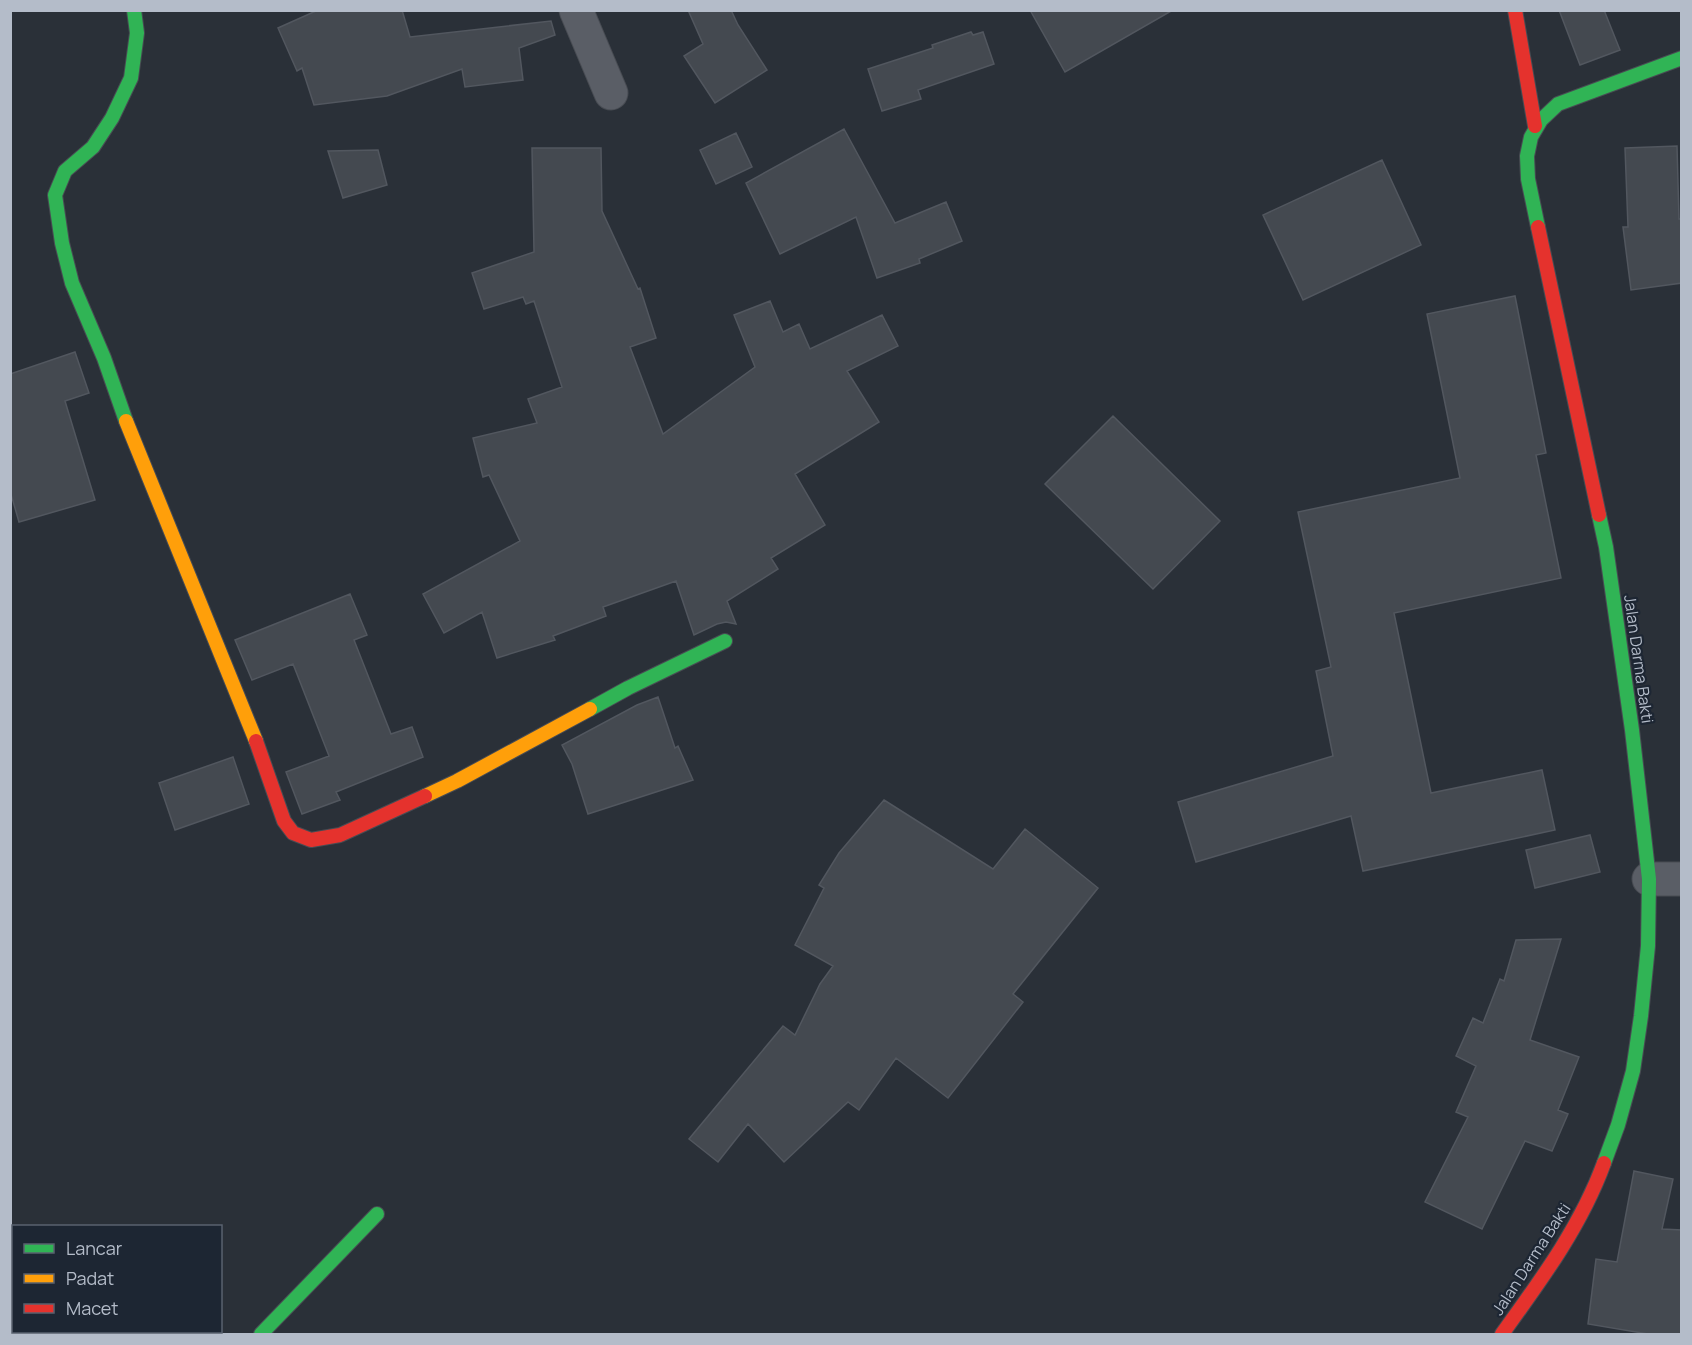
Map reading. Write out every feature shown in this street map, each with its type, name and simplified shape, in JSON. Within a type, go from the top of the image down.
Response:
[{"type":"street","points":[[134,10],[136,33],[131,78],[112,118],[93,147],[65,171],[55,195],[62,243],[72,283],[104,358],[128,427],[246,715],[284,821],[294,833],[311,840],[340,835],[457,781],[628,688],[725,641]]},
{"type":"street","points":[[576,10],[611,93]]},
{"type":"street","points":[[1515,10],[1536,126]]},
{"type":"street","name":"Jalan Darma Bakti","points":[[1502,1335],[1573,1231],[1596,1186],[1618,1125],[1633,1071],[1648,946],[1649,879],[1632,730],[1606,547],[1528,179],[1527,151],[1530,137],[1536,126],[1558,104],[1682,58]]},
{"type":"street","points":[[1649,879],[1682,879]]},
{"type":"street","points":[[261,1335],[377,1214]]},
{"type":"building","points":[[318,10],[402,10],[410,37],[551,21],[555,35],[519,48],[523,80],[465,87],[462,69],[387,96],[314,105],[302,68],[297,71],[278,28]]},
{"type":"building","points":[[688,10],[731,10],[767,70],[715,103],[684,56],[703,44]]},
{"type":"building","points":[[1030,10],[1173,10],[1065,72]]},
{"type":"building","points":[[1559,10],[1604,10],[1620,50],[1580,65]]},
{"type":"building","points":[[971,32],[973,35],[983,32],[994,64],[918,90],[921,99],[882,111],[868,69],[933,48],[932,45]]},
{"type":"building","points":[[844,129],[895,223],[946,202],[962,241],[919,259],[920,263],[877,278],[856,217],[780,254],[746,183]]},
{"type":"building","points":[[736,133],[752,167],[716,184],[700,150]]},
{"type":"building","points":[[1677,146],[1679,219],[1682,219],[1682,283],[1631,290],[1623,227],[1628,227],[1625,148]]},
{"type":"building","points":[[532,148],[601,148],[602,211],[638,289],[640,288],[656,338],[630,347],[663,434],[755,367],[734,315],[770,301],[783,332],[799,324],[810,349],[882,315],[898,346],[847,371],[879,422],[795,474],[825,525],[771,558],[778,569],[727,601],[736,624],[726,622],[717,624],[694,635],[676,581],[603,607],[606,616],[553,636],[555,640],[497,658],[482,612],[444,633],[423,594],[520,541],[489,475],[483,477],[473,438],[537,423],[528,399],[562,387],[534,301],[526,304],[523,297],[484,309],[472,273],[534,252]]},
{"type":"building","points":[[378,150],[387,185],[343,198],[328,151]]},
{"type":"building","points":[[1382,160],[1421,245],[1303,300],[1263,215]]},
{"type":"building","points":[[1515,296],[1546,453],[1536,455],[1561,578],[1394,613],[1431,793],[1542,770],[1555,830],[1363,871],[1351,816],[1196,862],[1178,802],[1333,756],[1316,671],[1331,667],[1298,512],[1460,478],[1427,314]]},
{"type":"building","points":[[75,352],[89,393],[65,401],[95,500],[19,522],[10,491],[10,374]]},
{"type":"building","points":[[1113,416],[1220,521],[1153,589],[1045,484]]},
{"type":"building","points":[[350,594],[367,635],[354,640],[391,734],[412,727],[423,757],[336,792],[340,800],[302,814],[286,772],[329,756],[293,664],[252,680],[235,640]]},
{"type":"building","points":[[658,697],[675,748],[678,746],[693,780],[588,814],[572,764],[562,745],[637,705]]},
{"type":"building","points":[[233,757],[249,804],[175,830],[159,783]]},
{"type":"building","points":[[884,800],[993,869],[1025,829],[1098,888],[1013,994],[1023,1002],[948,1098],[896,1058],[859,1110],[848,1102],[784,1162],[748,1124],[718,1162],[689,1139],[783,1026],[795,1035],[820,984],[833,966],[795,945],[824,888],[819,885],[839,853]]},
{"type":"building","points":[[1590,835],[1600,872],[1535,888],[1526,850]]},
{"type":"building","points":[[1561,939],[1530,1040],[1579,1057],[1558,1110],[1568,1114],[1552,1151],[1525,1141],[1482,1229],[1425,1202],[1468,1117],[1456,1112],[1476,1066],[1456,1056],[1473,1018],[1483,1023],[1500,979],[1504,981],[1516,940]]},
{"type":"building","points":[[1634,1171],[1673,1179],[1662,1229],[1682,1230],[1682,1335],[1654,1335],[1588,1324],[1596,1259],[1617,1262]]},
{"type":"traffic: fast","points":[[126,421],[104,358],[72,283],[62,243],[55,195],[65,171],[93,147],[112,118],[131,78],[137,33],[134,10]]},
{"type":"traffic: fast","points":[[1538,227],[1528,179],[1527,156],[1531,137],[1541,120],[1558,104],[1682,58]]},
{"type":"traffic: fast","points":[[1599,515],[1606,547],[1632,730],[1649,879],[1648,946],[1633,1071],[1618,1125],[1604,1163]]},
{"type":"traffic: fast","points":[[590,709],[725,641]]},
{"type":"traffic: fast","points":[[261,1334],[377,1214]]},
{"type":"traffic: slow","points":[[126,421],[256,741]]},
{"type":"traffic: slow","points":[[425,796],[590,709]]},
{"type":"traffic: jam","points":[[1515,10],[1535,126]]},
{"type":"traffic: jam","points":[[1538,227],[1599,515]]},
{"type":"traffic: jam","points":[[256,741],[284,821],[293,833],[311,840],[340,835],[425,796]]},
{"type":"traffic: jam","points":[[1502,1334],[1572,1231],[1604,1163]]}]
